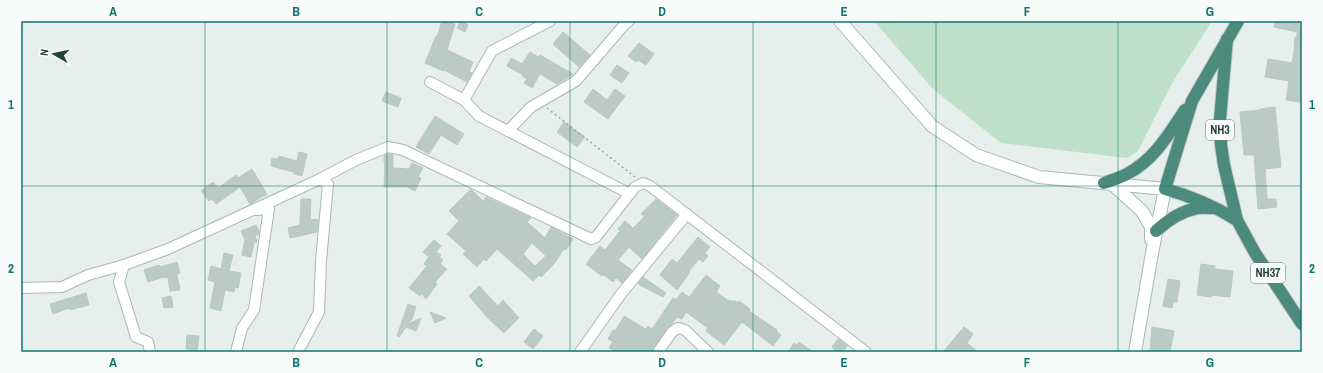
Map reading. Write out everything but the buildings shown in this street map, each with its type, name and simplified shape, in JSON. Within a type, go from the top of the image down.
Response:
[{"type":"highway","points":[[1108,184],[1127,175],[1152,156],[1192,101],[1238,21]]},
{"type":"highway","name":"NH3","points":[[1227,39],[1220,119],[1221,146],[1224,165],[1238,220]]},
{"type":"highway","points":[[1192,101],[1165,189],[1183,194],[1217,208],[1238,220]]},
{"type":"highway","points":[[1156,232],[1166,221],[1195,208],[1217,208]]},
{"type":"highway","name":"NH37","points":[[1238,220],[1255,253],[1302,322]]},
{"type":"street","points":[[464,100],[492,51],[550,21]]},
{"type":"street","points":[[508,131],[531,107],[576,81],[629,21]]},
{"type":"street","points":[[840,21],[932,126],[976,155],[1039,177],[1165,189],[1152,253],[1135,352]]},
{"type":"street","points":[[430,82],[464,100],[479,116],[630,194]]},
{"type":"street","points":[[21,288],[62,287],[88,275],[124,265],[168,248],[320,179],[356,160],[388,147],[403,150],[591,238],[596,237],[635,187],[643,183],[650,186],[866,352]]},
{"type":"street","points":[[298,352],[319,312],[321,261],[328,184],[320,179]]},
{"type":"street","points":[[1108,184],[1142,211],[1148,220],[1151,227],[1152,253]]},
{"type":"street","points":[[236,352],[242,328],[254,310],[269,209],[251,210]]},
{"type":"street","points":[[580,352],[621,294],[687,214]]},
{"type":"street","points":[[124,265],[119,282],[136,337],[148,342],[150,352]]},
{"type":"street","points":[[658,352],[672,332],[678,328],[685,330],[708,352]]},
{"type":"path","points":[[539,102],[643,183]]},
{"type":"green space","points":[[874,21],[1212,21],[1171,85],[1138,151],[1127,158],[1001,143],[933,89]]}]
